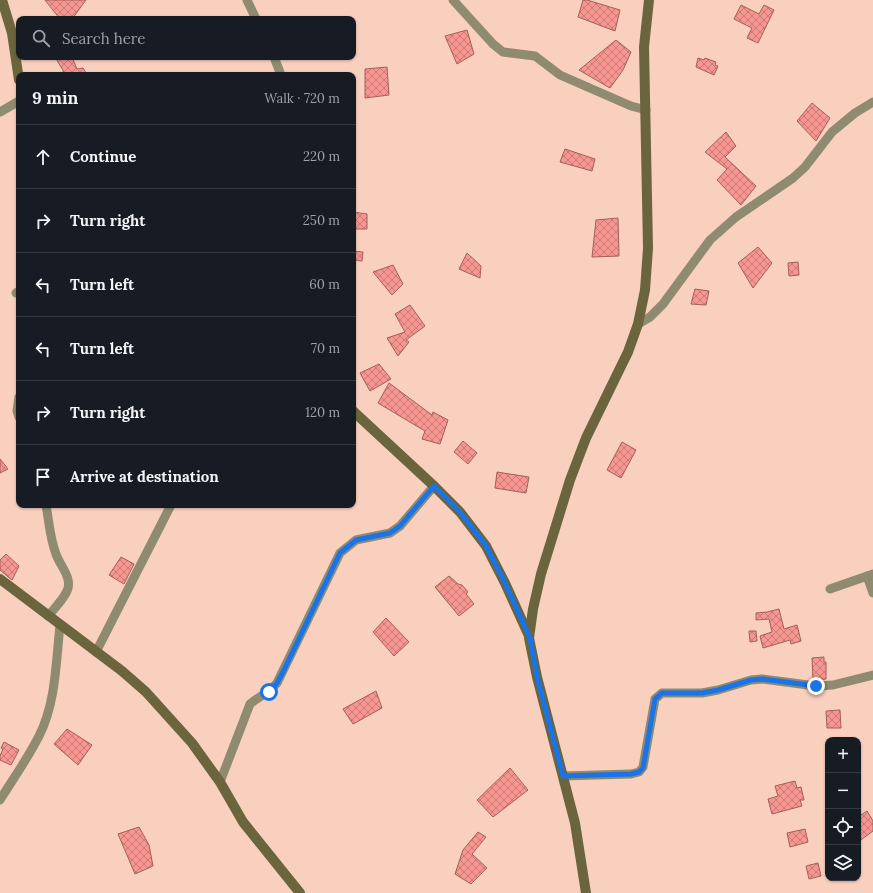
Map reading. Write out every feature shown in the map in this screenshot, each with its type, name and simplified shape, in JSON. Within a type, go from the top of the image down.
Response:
[{"type":"street","points":[[2,0],[12,33],[16,60]]},
{"type":"street","points":[[247,0],[255,16]]},
{"type":"street","points":[[453,0],[493,44],[503,52],[535,56],[560,75],[631,106],[646,110]]},
{"type":"street","points":[[586,893],[575,823],[537,677],[530,638],[532,609],[541,574],[570,480],[586,438],[628,352],[638,324],[645,290],[648,248],[644,47],[649,0]]},
{"type":"street","points":[[16,60],[18,72]]},
{"type":"street","points":[[275,60],[280,72]]},
{"type":"street","points":[[638,324],[650,317],[663,304],[710,240],[736,216],[793,178],[805,167],[832,132],[855,113],[873,102]]},
{"type":"street","points":[[0,112],[16,104]]},
{"type":"street","points":[[356,414],[460,512],[486,546],[530,638]]},
{"type":"street","points":[[220,782],[250,704],[257,698],[269,692],[277,683],[340,553],[356,540],[390,533],[400,526],[434,486]]},
{"type":"street","points":[[46,508],[56,554],[66,574],[69,584],[67,592],[48,616]]},
{"type":"street","points":[[96,652],[168,508]]},
{"type":"street","points":[[830,589],[870,575],[873,593]]},
{"type":"street","points":[[1,582],[96,652],[146,692],[192,743],[220,782],[243,822],[300,893]]},
{"type":"street","points":[[0,800],[39,736],[48,714],[60,625]]},
{"type":"street","points":[[563,776],[631,774],[639,772],[643,768],[655,699],[662,693],[702,693],[718,690],[751,680],[762,679],[803,685],[833,685],[873,675]]},
{"type":"building","points":[[45,0],[86,0],[74,16],[58,16]]},
{"type":"building","points":[[583,0],[620,10],[615,31],[578,17]]},
{"type":"building","points":[[741,5],[759,14],[764,5],[774,10],[758,43],[747,38],[752,28],[734,19]]},
{"type":"building","points":[[467,30],[474,54],[457,64],[445,36]]},
{"type":"building","points":[[616,40],[631,52],[623,70],[610,88],[579,70]]},
{"type":"building","points":[[698,58],[704,60],[705,58],[716,62],[715,65],[718,66],[714,75],[696,67]]},
{"type":"building","points":[[57,60],[73,60],[77,69],[83,68],[85,72],[64,72]]},
{"type":"building","points":[[387,67],[389,95],[365,98],[365,69]]},
{"type":"building","points":[[812,103],[830,118],[816,141],[797,121]]},
{"type":"building","points":[[726,132],[736,146],[725,157],[756,186],[741,205],[717,180],[727,169],[705,152]]},
{"type":"building","points":[[565,149],[595,159],[592,171],[560,162]]},
{"type":"building","points":[[356,212],[367,214],[367,229],[356,229]]},
{"type":"building","points":[[618,218],[619,256],[592,257],[596,220]]},
{"type":"building","points":[[758,247],[772,263],[753,288],[738,263]]},
{"type":"building","points":[[356,251],[363,252],[362,261],[356,260]]},
{"type":"building","points":[[467,253],[481,266],[480,278],[459,269]]},
{"type":"building","points":[[798,262],[799,275],[789,276],[788,263]]},
{"type":"building","points":[[393,265],[403,284],[392,295],[373,272]]},
{"type":"building","points":[[695,289],[709,291],[706,305],[691,304]]},
{"type":"building","points":[[410,305],[425,326],[406,340],[409,342],[398,356],[387,338],[405,332],[395,314]]},
{"type":"building","points":[[379,364],[391,379],[370,391],[360,373]]},
{"type":"building","points":[[389,383],[432,415],[433,412],[448,420],[440,444],[422,439],[425,431],[378,403]]},
{"type":"building","points":[[463,441],[477,453],[468,464],[454,452]]},
{"type":"building","points":[[622,442],[636,450],[621,478],[607,470]]},
{"type":"building","points":[[0,459],[8,469],[0,473]]},
{"type":"building","points":[[497,472],[529,477],[526,493],[495,488]]},
{"type":"building","points":[[6,554],[19,566],[12,580],[0,570],[0,560]]},
{"type":"building","points":[[121,557],[134,564],[124,584],[109,575]]},
{"type":"building","points":[[449,576],[458,584],[462,585],[468,592],[466,594],[474,604],[459,616],[435,587]]},
{"type":"building","points":[[779,609],[784,629],[797,625],[801,641],[791,644],[790,640],[763,648],[760,636],[772,632],[769,619],[756,620],[756,613]]},
{"type":"building","points":[[386,618],[409,642],[394,656],[373,632]]},
{"type":"building","points":[[749,631],[756,631],[757,641],[750,642]]},
{"type":"building","points":[[824,657],[824,662],[826,662],[826,679],[813,680],[812,658]]},
{"type":"building","points":[[376,691],[382,708],[353,724],[343,709]]},
{"type":"building","points":[[840,710],[841,728],[827,728],[826,711]]},
{"type":"building","points":[[67,729],[92,745],[78,765],[54,744]]},
{"type":"building","points":[[4,742],[19,750],[11,765],[0,760],[3,749],[1,748]]},
{"type":"building","points":[[510,768],[528,790],[493,817],[477,800]]},
{"type":"building","points":[[795,781],[797,788],[801,787],[804,800],[800,800],[802,806],[772,814],[768,799],[778,796],[775,786]]},
{"type":"building","points":[[867,811],[873,821],[873,831],[861,840],[861,815]]},
{"type":"building","points":[[139,827],[149,845],[153,866],[135,874],[118,834]]},
{"type":"building","points":[[805,829],[808,842],[790,847],[787,833]]},
{"type":"building","points":[[478,832],[486,837],[472,854],[487,868],[471,884],[455,874],[463,850]]},
{"type":"building","points":[[818,863],[821,876],[809,879],[806,866]]},
{"type":"route","points":[[269,692],[277,683],[284,670],[340,553],[356,540],[390,533],[400,526],[434,486],[460,512],[486,546],[530,638],[537,677],[563,776],[631,774],[639,772],[643,768],[655,699],[662,693],[702,693],[718,690],[751,680],[762,679],[816,686]]}]
